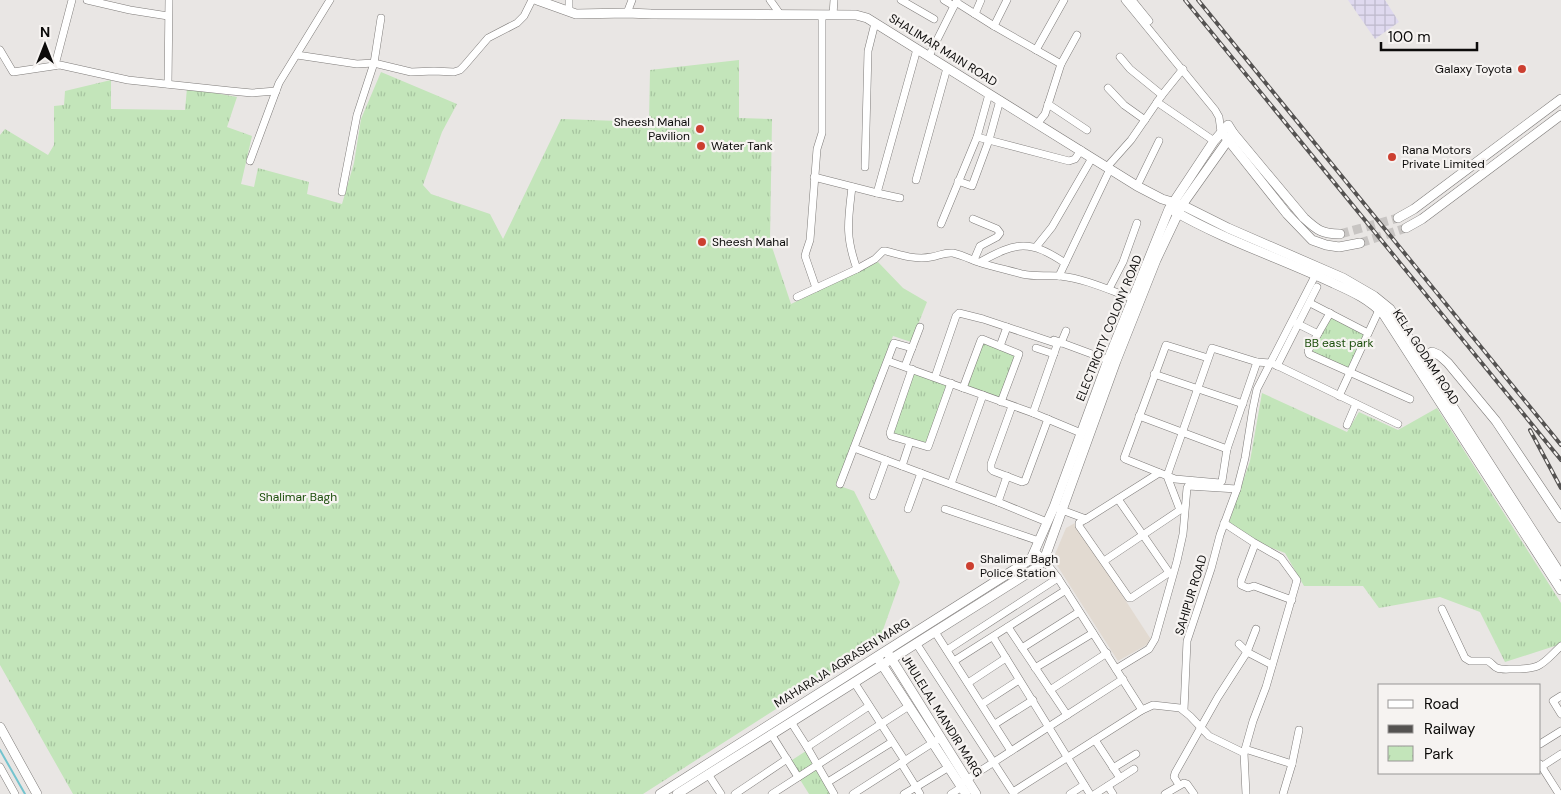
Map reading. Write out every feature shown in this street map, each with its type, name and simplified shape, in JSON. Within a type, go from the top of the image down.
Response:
[{"type":"street","points":[[55,65],[72,0]]},
{"type":"street","points":[[87,0],[168,16]]},
{"type":"street","points":[[168,84],[169,0]]},
{"type":"street","points":[[250,161],[279,83],[330,0]]},
{"type":"street","points":[[297,56],[356,64],[374,63],[411,72],[454,72],[460,70],[488,38],[517,23],[524,16],[532,0]]},
{"type":"street","name":"SHALIMAR MAIN ROAD","points":[[537,0],[576,14],[856,15],[867,18],[1137,186],[1176,207]]},
{"type":"street","points":[[569,0],[569,12]]},
{"type":"street","points":[[627,13],[632,0]]},
{"type":"street","points":[[770,0],[780,14]]},
{"type":"street","points":[[833,15],[834,0]]},
{"type":"street","points":[[901,0],[934,19]]},
{"type":"street","points":[[944,0],[956,3],[1061,64]]},
{"type":"street","points":[[975,14],[981,0]]},
{"type":"street","points":[[994,26],[1007,0]]},
{"type":"street","points":[[1036,50],[1064,0]]},
{"type":"street","points":[[1125,0],[1215,110],[1227,133],[1287,214],[1312,240],[1339,247],[1360,243]]},
{"type":"street","points":[[1132,0],[1220,108],[1227,133],[1316,229],[1327,234],[1340,234]]},
{"type":"street","points":[[928,56],[956,3]]},
{"type":"street","points":[[816,288],[806,252],[810,240],[817,149],[822,132],[822,15]]},
{"type":"street","points":[[342,192],[356,115],[374,63],[381,18]]},
{"type":"street","points":[[865,167],[867,58],[875,23]]},
{"type":"street","points":[[1037,124],[1045,114],[1061,64],[1077,35]]},
{"type":"street","points":[[877,193],[917,49]]},
{"type":"street","points":[[0,50],[13,72],[55,65],[128,80],[238,92],[276,91]]},
{"type":"street","points":[[1120,57],[1130,69],[1162,95]]},
{"type":"street","points":[[916,180],[947,68]]},
{"type":"street","points":[[1059,276],[1109,168],[1183,69]]},
{"type":"street","points":[[1108,88],[1124,105],[1145,120]]},
{"type":"street","points":[[941,224],[977,137],[989,94]]},
{"type":"street","points":[[1398,218],[1414,209],[1561,99]]},
{"type":"street","points":[[958,182],[972,186],[989,140],[1000,100]]},
{"type":"street","points":[[1157,102],[1214,140]]},
{"type":"street","points":[[1048,104],[1087,130]]},
{"type":"street","points":[[1406,228],[1422,219],[1561,115]]},
{"type":"street","name":"ELECTRICITY COLONY ROAD","points":[[1044,560],[1081,434],[1108,360],[1176,207],[1214,140],[1227,133]]},
{"type":"street","name":"ELECTRICITY COLONY ROAD","points":[[1176,207],[1227,133]]},
{"type":"street","points":[[977,137],[1070,161],[1075,159],[1081,150]]},
{"type":"street","points":[[1137,186],[1159,141]]},
{"type":"street","points":[[1036,247],[1052,227],[1092,158]]},
{"type":"street","points":[[814,177],[900,198]]},
{"type":"street","points":[[852,187],[848,238],[856,270]]},
{"type":"street","name":"KELA GODAM ROAD","points":[[1176,207],[1214,231],[1346,288],[1385,312]]},
{"type":"street","name":"KELA GODAM ROAD","points":[[1176,207],[1344,278],[1374,296],[1561,575]]},
{"type":"street","points":[[973,220],[997,229],[1000,233],[997,237],[981,245],[977,261]]},
{"type":"street","points":[[1108,289],[1125,257],[1137,223]]},
{"type":"street","points":[[977,261],[1014,246],[1026,245],[1049,252],[1065,263]]},
{"type":"street","points":[[797,297],[875,260],[886,250],[904,256],[920,258],[950,253],[1026,275],[1059,276],[1082,280],[1136,300]]},
{"type":"street","points":[[1295,323],[1316,274]]},
{"type":"street","points":[[1295,323],[1310,303],[1317,287]]},
{"type":"street","name":"ELECTRICITY COLONY ROAD","points":[[1035,551],[1047,522],[1058,509],[1136,300]]},
{"type":"street","points":[[1310,303],[1368,333]]},
{"type":"street","points":[[966,309],[1108,360]]},
{"type":"street","points":[[1339,396],[1368,333],[1385,312]]},
{"type":"street","points":[[935,378],[956,316],[959,313],[983,319],[1056,344],[1032,413]]},
{"type":"street","points":[[1330,313],[1308,351],[1309,354],[1410,398]]},
{"type":"street","points":[[1295,323],[1318,334]]},
{"type":"street","name":"SAHIPUR ROAD","points":[[1184,710],[1187,640],[1211,569],[1224,522],[1237,489],[1245,458],[1257,389],[1273,365],[1295,323]]},
{"type":"street","points":[[905,366],[920,327]]},
{"type":"street","points":[[1000,346],[1006,327]]},
{"type":"street","points":[[1061,343],[1066,331]]},
{"type":"street","points":[[963,388],[981,340],[1000,346],[1018,354],[1001,402]]},
{"type":"street","points":[[840,484],[894,343],[912,348]]},
{"type":"street","points":[[1208,358],[1167,344],[1154,374],[1124,459],[1178,479],[1221,482],[1227,449],[1257,362]]},
{"type":"street","points":[[1036,348],[1054,354]]},
{"type":"street","points":[[1104,561],[1180,510],[1166,476],[1212,348],[1273,365],[1398,424]]},
{"type":"street","points":[[1417,359],[1435,352],[1448,363],[1496,421],[1561,518]]},
{"type":"street","name":"KELA GODAM ROAD","points":[[1417,359],[1561,590]]},
{"type":"street","points":[[888,361],[1048,419],[1081,434]]},
{"type":"street","points":[[912,369],[890,434],[891,436],[928,447],[951,383]]},
{"type":"street","points":[[1154,374],[1242,404]]},
{"type":"street","points":[[952,484],[983,395]]},
{"type":"street","points":[[1347,425],[1356,404]]},
{"type":"street","points":[[1012,406],[990,467],[993,471],[1022,482],[1025,481],[1048,419]]},
{"type":"street","points":[[1139,416],[1227,449]]},
{"type":"street","points":[[902,466],[910,442]]},
{"type":"street","points":[[854,448],[1047,522]]},
{"type":"street","points":[[873,496],[886,460]]},
{"type":"street","points":[[908,509],[921,473]]},
{"type":"street","points":[[1118,498],[1167,570],[1167,574],[1130,598],[1079,526],[1079,523],[1118,498],[1159,473]]},
{"type":"street","points":[[998,502],[1007,476]]},
{"type":"street","points":[[1116,669],[1149,649],[1155,638],[1183,534],[1188,486],[1237,489]]},
{"type":"street","points":[[945,508],[1039,541]]},
{"type":"street","points":[[1058,509],[1086,519]]},
{"type":"street","points":[[1224,522],[1255,544],[1282,558],[1297,580],[1244,751],[1246,794]]},
{"type":"street","points":[[1255,544],[1241,585],[1248,588],[1254,586],[1292,600]]},
{"type":"street","points":[[1035,551],[1058,578],[1142,710]]},
{"type":"street","name":"MAHARAJA AGRASEN MARG","points":[[660,794],[680,790],[708,774],[771,734],[785,722],[854,682],[879,661],[886,651],[1031,559],[1035,551]]},
{"type":"street","name":"MAHARAJA AGRASEN MARG","points":[[680,790],[879,661],[891,659],[1036,568],[1044,560]]},
{"type":"street","points":[[947,650],[1058,578]]},
{"type":"street","points":[[954,661],[1066,590]]},
{"type":"street","points":[[973,596],[978,604]]},
{"type":"street","points":[[1442,608],[1465,658],[1470,661],[1488,661],[1497,668],[1502,669],[1530,669],[1543,664],[1561,646]]},
{"type":"street","points":[[1022,648],[1079,612]]},
{"type":"street","points":[[1008,627],[1067,715]]},
{"type":"street","points":[[1179,786],[1174,777],[1175,773],[1218,697],[1247,652],[1256,630]]},
{"type":"street","points":[[935,632],[1011,751]]},
{"type":"street","points":[[1035,668],[1093,633]]},
{"type":"street","points":[[993,637],[1090,794]]},
{"type":"street","points":[[916,643],[1014,793],[1150,705],[1184,710],[1209,736],[1244,751],[1292,764]]},
{"type":"street","points":[[1239,644],[1247,652],[1272,665]]},
{"type":"street","name":"JHULELAL MANDIR MARG","points":[[886,651],[964,786]]},
{"type":"street","points":[[1050,690],[1107,653]]},
{"type":"street","points":[[968,683],[1006,658]]},
{"type":"street","name":"JHULELAL MANDIR MARG","points":[[879,661],[909,706],[937,740],[949,767],[964,786],[976,794]]},
{"type":"street","points":[[951,794],[994,762],[1123,679]]},
{"type":"street","points":[[982,704],[1020,680]]},
{"type":"street","points":[[854,682],[892,742],[920,794]]},
{"type":"street","points":[[1561,696],[1553,701],[1561,714]]},
{"type":"street","points":[[995,724],[1032,700]]},
{"type":"street","points":[[807,747],[870,706]]},
{"type":"street","points":[[772,794],[909,706]]},
{"type":"street","points":[[785,722],[807,747],[834,794]]},
{"type":"street","points":[[0,727],[37,794]]},
{"type":"street","points":[[1283,794],[1299,730]]},
{"type":"street","points":[[1541,743],[1561,731]]},
{"type":"street","points":[[771,734],[798,777]]},
{"type":"street","points":[[853,794],[937,740]]},
{"type":"street","points":[[1095,740],[1120,778]]},
{"type":"street","points":[[828,782],[892,742]]},
{"type":"street","points":[[1113,768],[1136,754]]},
{"type":"street","points":[[1557,793],[1541,765],[1561,754]]},
{"type":"street","points":[[735,794],[787,759]]},
{"type":"street","points":[[0,767],[15,794]]},
{"type":"street","points":[[904,794],[949,767]]},
{"type":"street","points":[[1095,794],[1134,769]]},
{"type":"street","points":[[708,774],[721,794]]},
{"type":"street","points":[[1165,794],[1186,784],[1194,794]]},
{"type":"street","points":[[1070,794],[1084,785]]},
{"type":"street","points":[[1108,786],[1113,794]]},
{"type":"shaded area","points":[[1348,0],[1385,0],[1399,22],[1375,39]]},
{"type":"shaded area","points":[[1075,523],[1150,638],[1150,643],[1118,661],[1053,559],[1066,528]]},
{"type":"green space","name":"Shalimar Bagh","points":[[739,60],[739,118],[772,119],[770,241],[791,304],[878,262],[903,288],[927,302],[911,342],[893,336],[837,485],[854,491],[900,582],[878,644],[643,794],[73,794],[0,665],[0,135],[5,129],[48,155],[54,145],[54,106],[64,105],[65,91],[111,80],[111,109],[185,110],[187,88],[237,97],[227,127],[252,136],[241,184],[254,187],[258,168],[309,182],[307,194],[342,204],[354,163],[361,119],[381,72],[457,104],[442,132],[423,185],[431,194],[490,214],[503,239],[561,119],[649,122],[650,70]]},
{"type":"green space","name":"BB east park","points":[[1329,316],[1366,334],[1349,370],[1312,352]]},
{"type":"green space","points":[[982,341],[1016,354],[999,399],[965,386]]},
{"type":"green space","points":[[914,372],[949,385],[927,446],[892,433]]},
{"type":"green space","points":[[1262,393],[1347,432],[1359,412],[1398,430],[1437,408],[1561,603],[1561,644],[1505,662],[1480,612],[1440,597],[1379,608],[1363,586],[1304,586],[1285,553],[1256,542],[1229,522],[1250,461]]},
{"type":"green space","points":[[809,749],[838,794],[809,794],[789,762]]},
{"type":"waterway","points":[[0,750],[25,794]]},
{"type":"tunnel","points":[[1340,234],[1398,218]]},
{"type":"tunnel","points":[[1360,243],[1406,228]]},
{"type":"railway","points":[[1185,0],[1561,460]]},
{"type":"railway","points":[[1198,0],[1561,445]]},
{"type":"railway","points":[[1530,430],[1561,488]]},
{"type":"place","name":"Galaxy Toyota","points":[[1522,69]]},
{"type":"place","name":"Sheesh Mahal Pavilion","points":[[700,129]]},
{"type":"place","name":"Water Tank","points":[[701,146]]},
{"type":"place","name":"Rana Motors Private Limited","points":[[1392,157]]},
{"type":"place","name":"Sheesh Mahal","points":[[702,242]]},
{"type":"place","name":"Shalimar Bagh Police Station","points":[[970,566]]}]
